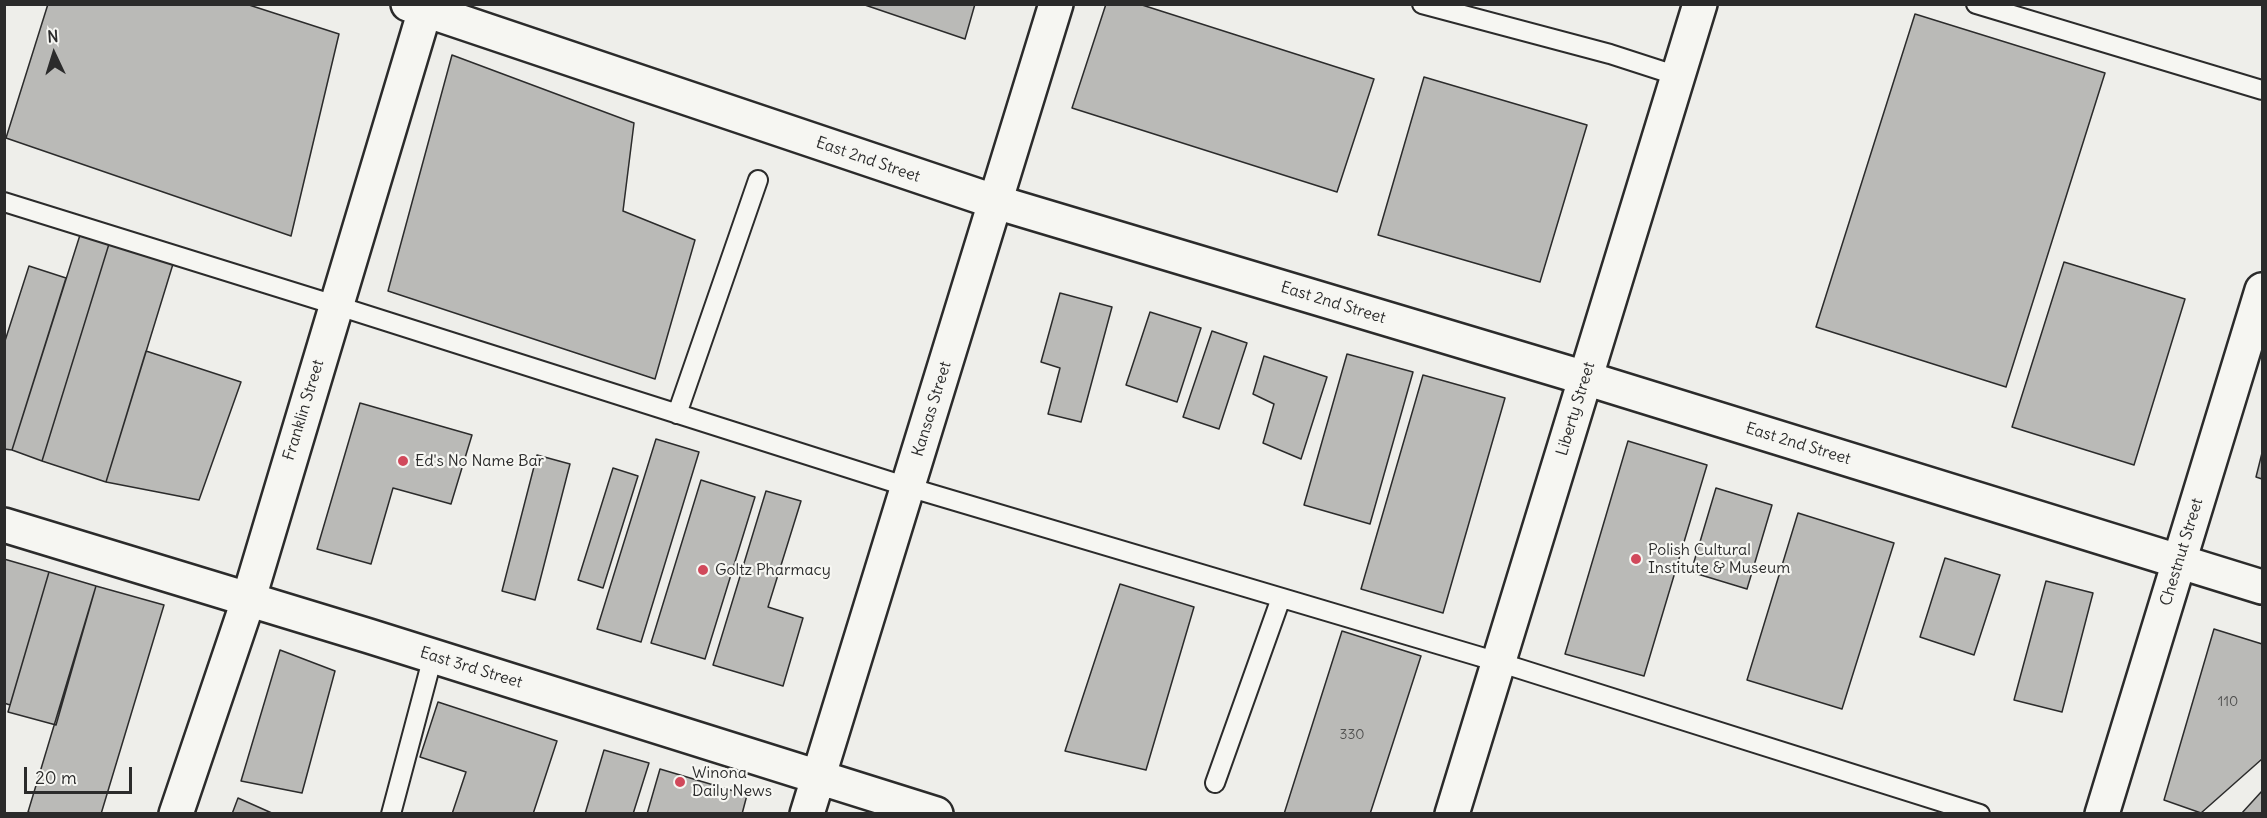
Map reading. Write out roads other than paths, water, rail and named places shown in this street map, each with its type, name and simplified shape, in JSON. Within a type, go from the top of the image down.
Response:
[{"type":"street","name":"Kansas Street","points":[[807,813],[1056,4]]},
{"type":"street","name":"Liberty Street","points":[[1452,813],[1700,4]]},
{"type":"street","name":"East 2nd Street","points":[[420,6],[996,202],[1585,378],[2262,587]]},
{"type":"street","name":"Franklin Street","points":[[176,813],[248,601],[420,6]]},
{"type":"street","name":"Chestnut Street","points":[[2102,813],[2262,290]]},
{"type":"street","name":"East 3rd Street","points":[[4,525],[936,813]]},
{"type":"lane","points":[[1422,4],[1610,54],[1678,76]]},
{"type":"lane","points":[[1976,4],[2262,90]]},
{"type":"lane","points":[[676,414],[758,180]]},
{"type":"lane","points":[[4,202],[908,488],[1498,662],[1980,813]]},
{"type":"lane","points":[[1215,783],[1281,597]]},
{"type":"lane","points":[[392,813],[433,656]]},
{"type":"place","name":"Ed's No Name Bar","points":[[403,461]]},
{"type":"place","name":"Polish Cultural Institute & Museum","points":[[1636,559]]},
{"type":"place","name":"Goltz Pharmacy","points":[[703,570]]},
{"type":"place","name":"Winona Daily News","points":[[680,782]]}]
